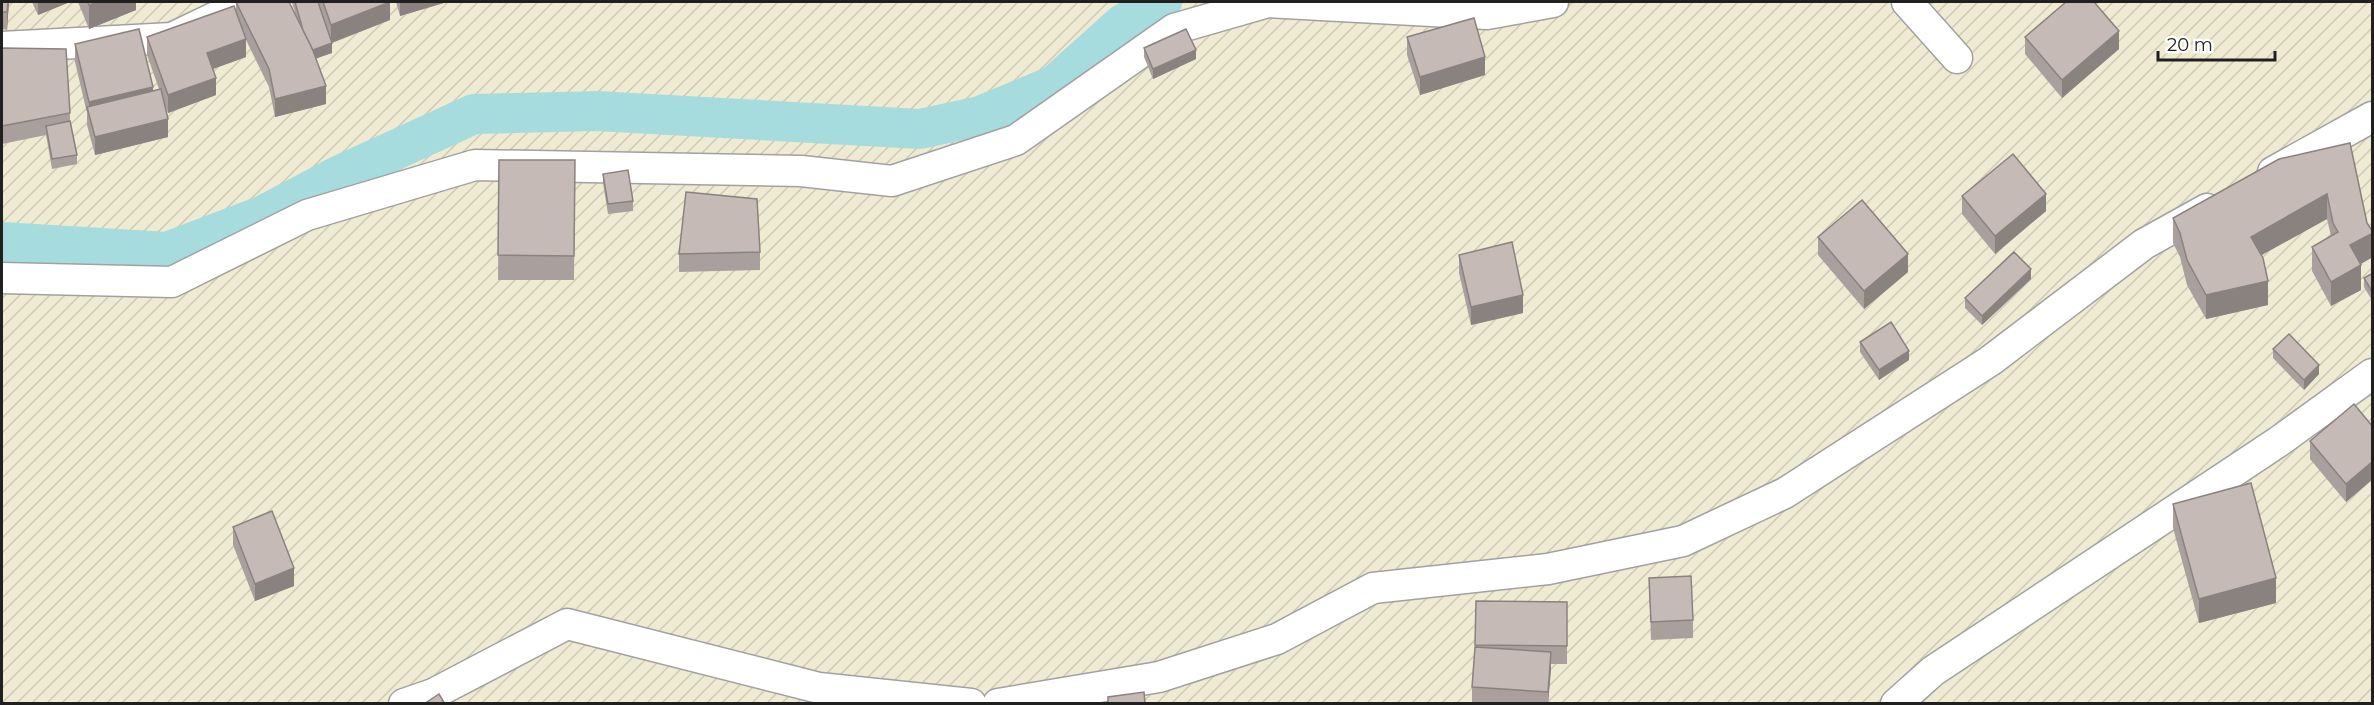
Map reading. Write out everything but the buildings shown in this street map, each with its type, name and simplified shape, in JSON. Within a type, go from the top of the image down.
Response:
[{"type":"street","points":[[2,47],[172,38],[247,2]]},
{"type":"street","points":[[2,278],[172,282],[307,215],[475,165],[801,171],[892,181],[1016,140],[1174,29],[1268,2],[1487,14],[1553,2]]},
{"type":"street","points":[[1907,2],[1957,58]]},
{"type":"street","points":[[998,704],[1158,677],[1277,639],[1373,588],[1548,569],[1683,541],[1785,493],[1990,361],[2144,244],[2373,117]]},
{"type":"street","points":[[1896,704],[1933,670],[2089,570],[2278,442],[2373,374]]},
{"type":"street","points":[[404,704],[433,694],[567,624],[819,688],[971,704]]},
{"type":"shaded area","points":[[2,2],[2372,2],[2372,703],[2,703]]},
{"type":"waterway","points":[[2,242],[167,252],[264,215],[338,176],[474,114],[597,111],[920,129],[980,116],[1055,85],[1123,24],[1162,2]]}]
